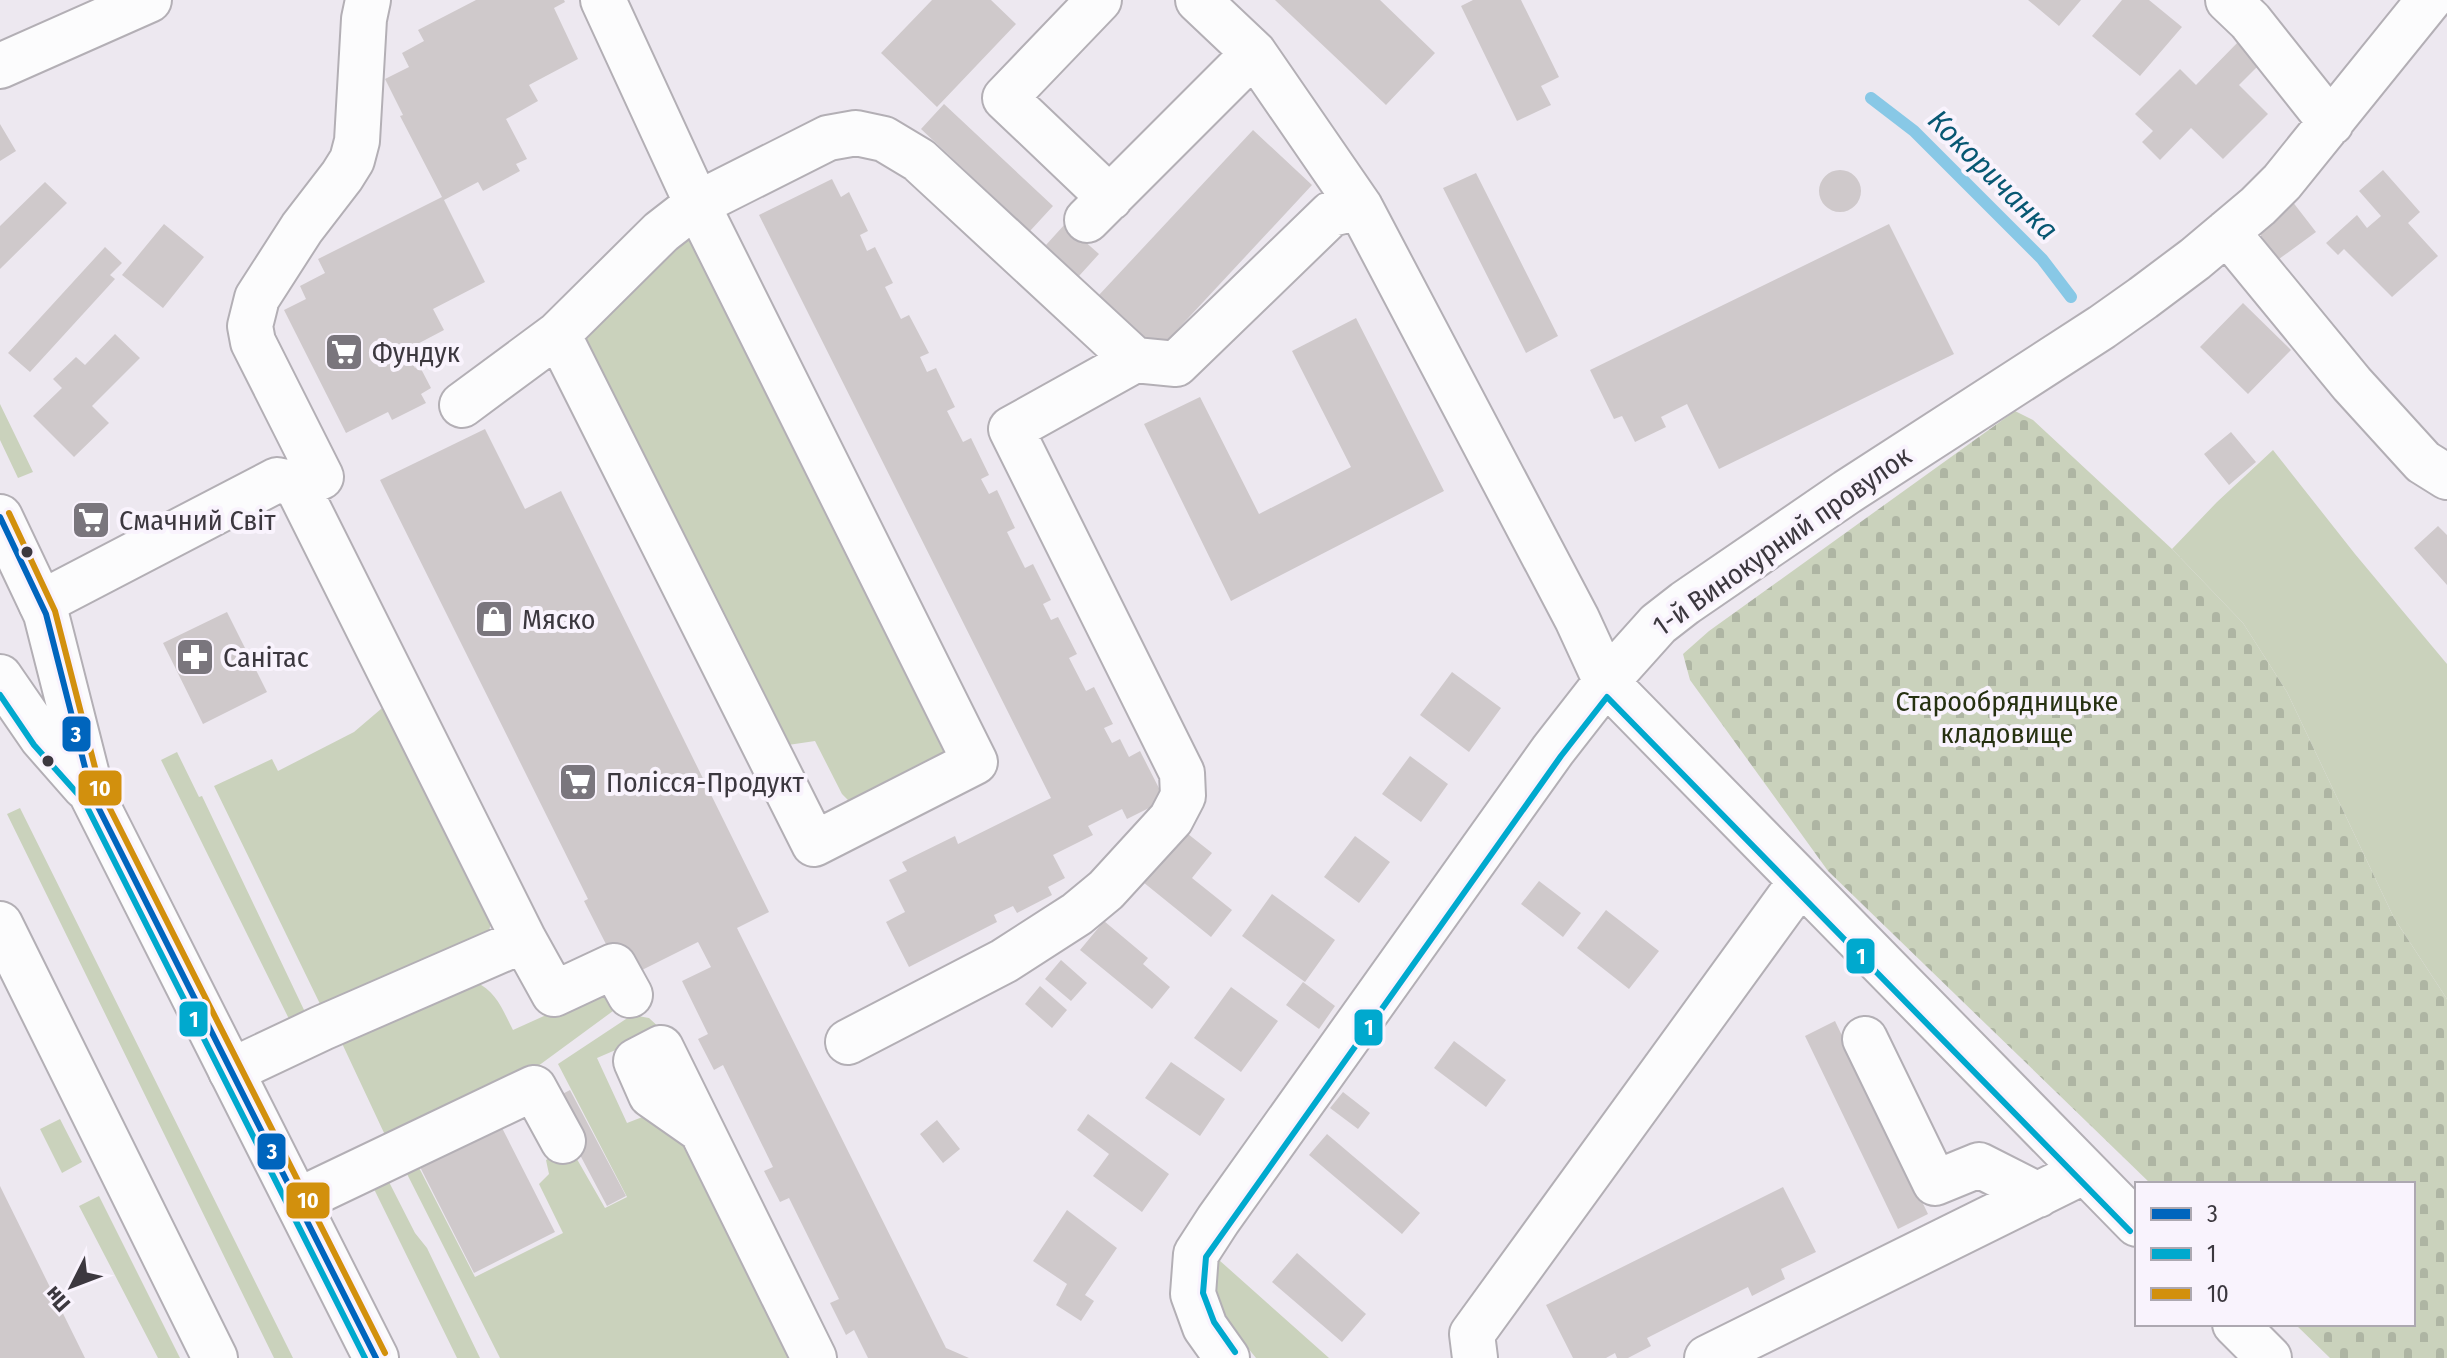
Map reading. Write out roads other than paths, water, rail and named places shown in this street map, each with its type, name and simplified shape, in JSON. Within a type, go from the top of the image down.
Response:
[{"type":"street","points":[[0,66],[149,0]]},
{"type":"street","points":[[298,488],[321,477],[253,342],[250,326],[257,298],[302,228],[352,160],[357,141],[364,19],[368,0]]},
{"type":"street","points":[[558,334],[814,844],[975,762],[697,204],[603,0]]},
{"type":"street","points":[[1099,0],[1005,98],[1098,209],[1254,53]]},
{"type":"street","points":[[1198,0],[1254,53],[1360,207],[1577,619],[1606,682],[2135,1222]]},
{"type":"street","points":[[2228,0],[2250,21],[2331,123]]},
{"type":"street","name":"1-й Винокурний провулок","points":[[1227,1358],[1205,1327],[1193,1294],[1196,1254],[1553,750],[1606,682],[1658,624],[1685,603],[1847,492],[2102,327],[2227,232],[2282,182],[2429,0]]},
{"type":"street","points":[[462,405],[558,334],[661,232],[697,204],[828,138],[856,133],[884,139],[919,160],[1135,360]]},
{"type":"street","points":[[848,1042],[1004,961],[1077,914],[1106,890],[1171,819],[1183,796],[1182,773],[1011,429],[1135,360],[1176,364],[1331,214],[1360,207]]},
{"type":"street","points":[[2227,232],[2352,384],[2423,462],[2447,477]]},
{"type":"street","points":[[41,603],[277,480],[298,488],[554,994],[614,966],[630,995]]},
{"type":"street","points":[[0,517],[46,614],[92,795],[376,1358]]},
{"type":"street","points":[[0,677],[42,738],[92,795]]},
{"type":"street","points":[[1475,1358],[1472,1334],[1801,881]]},
{"type":"street","points":[[0,924],[215,1358]]},
{"type":"street","points":[[231,1071],[524,940]]},
{"type":"street","points":[[1865,1039],[1935,1183],[1979,1165],[2038,1195]]},
{"type":"street","points":[[297,1201],[534,1088],[563,1141]]},
{"type":"street","points":[[701,1130],[814,1358]]},
{"type":"street","points":[[1707,1358],[2085,1171]]},
{"type":"street","points":[[2237,1326],[2269,1358]]},
{"type":"waterway","name":"Кокоричанка","points":[[1871,98],[1914,131],[2042,259],[2071,297]]},
{"type":"place","name":"Фундук","points":[[344,352]]},
{"type":"place","name":"Смачний Світ","points":[[91,520]]},
{"type":"place","name":"Мяско","points":[[494,619]]},
{"type":"place","name":"Санітас","points":[[195,657]]},
{"type":"place","name":"Полісся-Продукт","points":[[578,782]]},
{"type":"park label","name":"Старообрядницьке кладовище","points":[[2007,717]]}]
